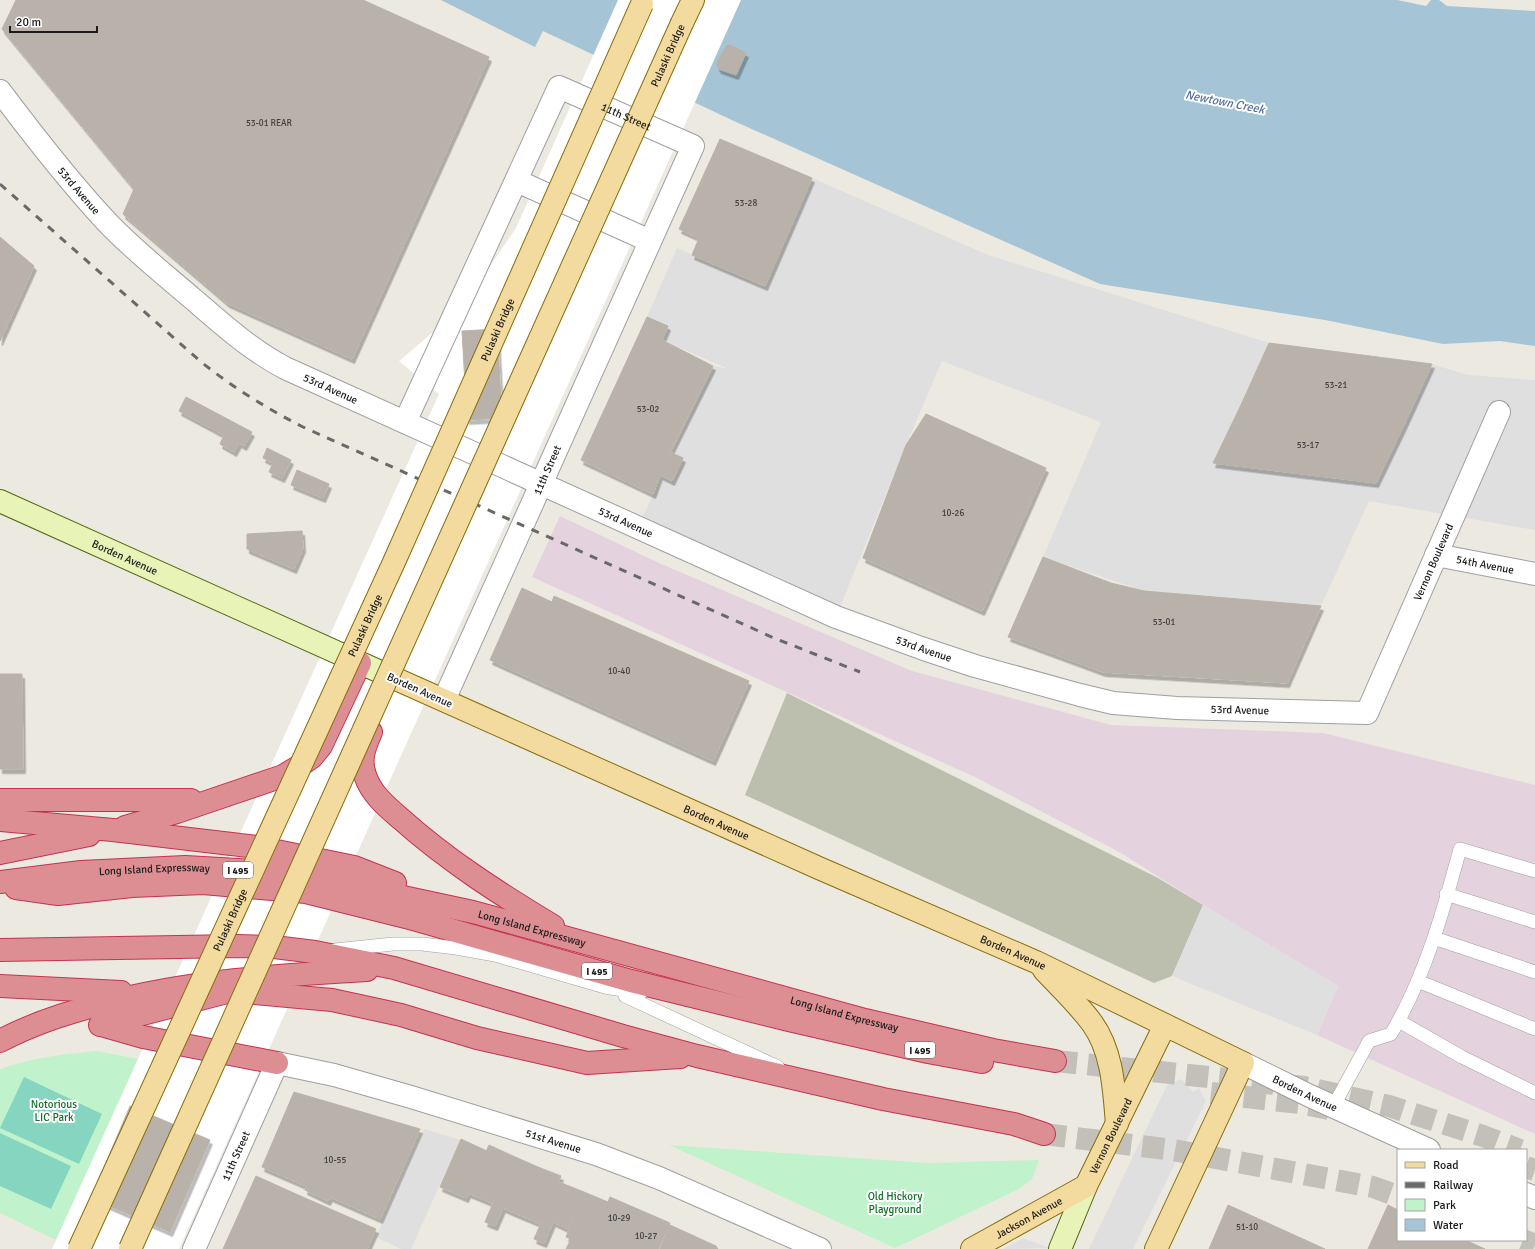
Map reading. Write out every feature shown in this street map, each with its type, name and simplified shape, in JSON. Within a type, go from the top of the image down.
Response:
[{"type":"highway","points":[[0,853],[113,830],[212,801],[283,776],[312,756],[328,733],[360,663]]},
{"type":"highway","points":[[396,679],[363,754],[362,763],[368,785],[390,810],[448,859],[485,885],[574,939]]},
{"type":"highway","points":[[0,800],[212,801]]},
{"type":"highway","points":[[0,820],[113,830],[257,847],[354,867],[473,912]]},
{"type":"highway","name":"Long Island Expressway","points":[[185,867],[265,872],[355,885],[473,912],[865,1020],[994,1050],[1054,1068],[928,1052],[789,1020],[631,981],[406,916],[306,892],[204,883],[132,886],[58,894],[0,884],[81,872],[185,867]]},
{"type":"highway","points":[[0,950],[237,946],[315,952],[394,968],[623,1036],[697,1056],[807,1082],[956,1114],[1045,1128]]},
{"type":"highway","points":[[0,1041],[28,1026],[68,1013],[142,993],[267,975],[394,968]]},
{"type":"highway","points":[[0,986],[142,993]]},
{"type":"highway","points":[[100,1025],[231,991],[332,1000],[401,1015],[477,1038],[587,1063],[697,1056]]},
{"type":"highway","points":[[68,1013],[100,1025],[143,1037],[277,1063]]},
{"type":"highway","points":[[0,1029],[28,1026]]},
{"type":"main road","name":"Pulaski Bridge","points":[[79,1249],[394,562],[644,0]]},
{"type":"main road","name":"Pulaski Bridge","points":[[130,1249],[693,0]]},
{"type":"main road","name":"Borden Avenue","points":[[0,501],[797,859],[1036,962],[1243,1063]]},
{"type":"main road","points":[[1036,962],[1093,1024],[1100,1038],[1112,1074],[1117,1124]]},
{"type":"main road","name":"Vernon Boulevard","points":[[1060,1249],[1086,1186],[1165,1025]]},
{"type":"main road","points":[[1156,1249],[1243,1063]]},
{"type":"main road","name":"Jackson Avenue","points":[[972,1249],[1086,1186]]},
{"type":"street","name":"11th Street","points":[[406,422],[559,87],[693,146],[444,700]]},
{"type":"street","name":"53rd Avenue","points":[[0,91],[30,131],[106,221],[128,243],[228,331],[265,357],[285,368],[836,617],[921,648],[1018,678],[1113,703],[1144,706],[1367,713]]},
{"type":"street","points":[[517,181],[650,240]]},
{"type":"street","name":"Vernon Boulevard","points":[[1367,713],[1499,412]]},
{"type":"street","name":"54th Avenue","points":[[1436,555],[1535,574]]},
{"type":"street","name":"11th Street","points":[[194,1249],[277,1063]]},
{"type":"street","name":"51st Avenue","points":[[277,1063],[334,1075],[596,1154],[659,1178],[820,1249]]},
{"type":"street","name":"Borden Avenue","points":[[1243,1063],[1333,1107],[1427,1149]]},
{"type":"lane","points":[[1333,1107],[1369,1041],[1391,1034],[1399,1021],[1418,981],[1434,938],[1460,849],[1535,870]]},
{"type":"lane","points":[[1446,894],[1535,922]]},
{"type":"lane","points":[[406,916],[496,956]]},
{"type":"lane","points":[[1434,938],[1535,972]]},
{"type":"lane","points":[[315,952],[393,944],[436,946],[496,956],[605,987],[789,1020]]},
{"type":"lane","points":[[1418,981],[1535,1029]]},
{"type":"lane","points":[[605,987],[691,1025],[807,1082]]},
{"type":"lane","points":[[1399,1021],[1462,1057],[1535,1093]]},
{"type":"shaded area","points":[[812,178],[988,255],[1269,343],[1214,463],[1376,483],[1432,364],[1468,375],[1535,380],[1535,530],[1369,501],[1321,606],[1144,591],[1043,557],[1101,422],[942,361],[836,617],[638,527],[713,366],[729,369],[662,340],[647,317],[677,248],[765,286]]},
{"type":"shaded area","points":[[560,516],[659,563],[912,671],[1111,725],[1323,733],[1535,785],[1535,1134],[1317,1035],[1338,986],[1203,905],[1121,853],[977,778],[532,577]]},
{"type":"shaded area","points":[[787,693],[1158,878],[1203,905],[1172,976],[1154,983],[745,795]]},
{"type":"shaded area","points":[[1203,905],[1338,986],[1317,1035],[1172,976]]},
{"type":"shaded area","points":[[1181,1079],[1193,1092],[1199,1088],[1206,1101],[1133,1249],[1089,1249],[1167,1085]]},
{"type":"shaded area","points":[[424,1129],[460,1140],[411,1249],[401,1249],[376,1237]]},
{"type":"shaded area","points":[[1023,1238],[1049,1248],[1003,1249]]},
{"type":"green space","name":"Notorious LIC Park","points":[[97,1051],[138,1059],[56,1240],[0,1213],[0,1069],[48,1057]]},
{"type":"green space","points":[[24,1077],[102,1114],[79,1164],[0,1128]]},
{"type":"green space","points":[[0,1133],[71,1166],[51,1209],[0,1186]]},
{"type":"green space","name":"Old Hickory Playground","points":[[669,1145],[928,1163],[1039,1160],[1032,1179],[1019,1189],[895,1248]]},
{"type":"water","name":"Newtown Creek","points":[[441,0],[1397,0],[1426,6],[1431,0],[1439,0],[1447,6],[1535,11],[1535,346],[1500,341],[1443,344],[1325,320],[1100,284],[736,122],[543,31],[535,47]]},
{"type":"pier","points":[[618,0],[741,0],[179,1249],[52,1249],[439,394],[399,361],[444,323],[482,278],[516,228]]},
{"type":"building","points":[[16,0],[363,0],[489,57],[352,359],[227,303],[123,214],[134,189],[2,29]]},
{"type":"building","points":[[727,45],[746,53],[736,75],[719,69],[717,66],[717,62]]},
{"type":"building","points":[[720,139],[812,178],[765,286],[692,255],[699,238],[679,229]]},
{"type":"building","points":[[0,237],[34,266],[0,341]]},
{"type":"building","points":[[647,317],[668,326],[662,340],[713,366],[670,452],[683,458],[672,481],[660,475],[653,494],[581,460]]},
{"type":"building","points":[[497,329],[502,418],[467,420],[462,331]]},
{"type":"building","points":[[1269,343],[1432,364],[1403,427],[1240,407]]},
{"type":"building","points":[[186,397],[252,432],[244,446],[239,443],[234,452],[220,444],[224,435],[179,411]]},
{"type":"building","points":[[1240,407],[1403,427],[1376,483],[1213,463]]},
{"type":"building","points":[[926,414],[1046,468],[982,611],[863,558],[906,445]]},
{"type":"building","points":[[267,448],[291,460],[282,478],[269,472],[273,463],[263,458]]},
{"type":"building","points":[[297,470],[329,484],[323,498],[291,485]]},
{"type":"building","points":[[302,531],[303,548],[294,569],[247,549],[247,534]]},
{"type":"building","points":[[1043,557],[1111,583],[1144,591],[1321,606],[1287,683],[1103,672],[1008,637]]},
{"type":"building","points":[[522,588],[552,602],[554,596],[749,681],[713,761],[490,660]]},
{"type":"building","points":[[0,674],[22,674],[23,769],[0,769]]},
{"type":"building","points":[[294,1092],[420,1129],[380,1219],[330,1197],[328,1201],[305,1190],[306,1186],[262,1167]]},
{"type":"building","points":[[130,1106],[210,1140],[170,1232],[91,1198]]},
{"type":"building","points":[[461,1139],[487,1151],[466,1198],[440,1187]]},
{"type":"building","points":[[489,1145],[513,1156],[492,1203],[468,1193]]},
{"type":"building","points":[[513,1156],[538,1167],[517,1214],[503,1208],[495,1226],[485,1222]]},
{"type":"building","points":[[538,1167],[561,1176],[541,1224],[517,1214]]},
{"type":"building","points":[[256,1176],[296,1194],[271,1249],[223,1249]]},
{"type":"building","points":[[559,1182],[584,1192],[568,1229],[553,1222],[544,1243],[534,1239]]},
{"type":"building","points":[[584,1192],[608,1202],[598,1226],[601,1229],[592,1249],[566,1249],[571,1239],[566,1237]]},
{"type":"building","points":[[296,1194],[376,1229],[367,1249],[271,1249]]},
{"type":"building","points":[[610,1197],[640,1210],[623,1249],[592,1249],[601,1229],[598,1226]]},
{"type":"building","points":[[1228,1205],[1325,1249],[1209,1249]]},
{"type":"building","points":[[1388,1205],[1397,1210],[1397,1241],[1467,1241],[1485,1249],[1368,1249]]},
{"type":"building","points":[[640,1210],[670,1223],[658,1249],[623,1249]]},
{"type":"building","points":[[670,1225],[716,1246],[718,1249],[660,1249]]},
{"type":"tunnel","points":[[1055,1061],[1304,1087],[1389,1106],[1483,1136],[1517,1149]]},
{"type":"tunnel","points":[[1211,1093],[1299,1103],[1329,1109]]},
{"type":"tunnel","points":[[1044,1134],[1173,1150],[1373,1187],[1397,1196]]},
{"type":"tunnel","points":[[1527,1167],[1535,1170]]},
{"type":"tunnel","points":[[1525,1241],[1535,1245]]},
{"type":"railway","points":[[0,184],[212,371],[250,397],[276,412],[303,427],[774,638],[860,672]]}]
